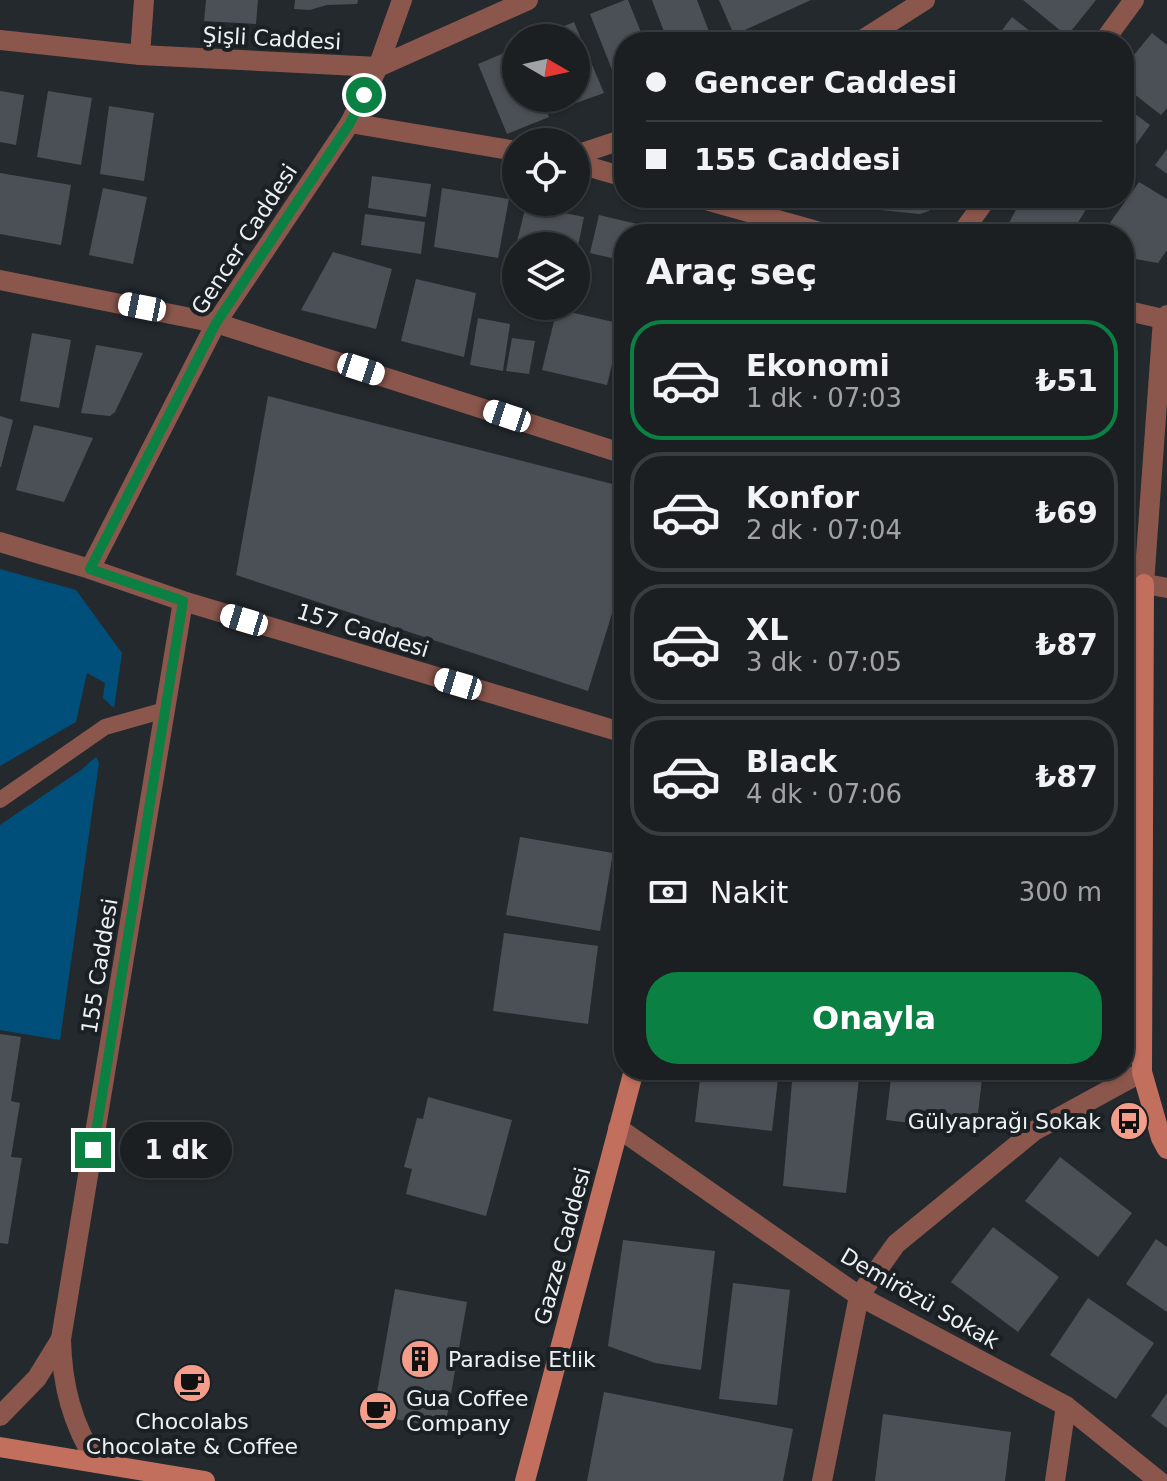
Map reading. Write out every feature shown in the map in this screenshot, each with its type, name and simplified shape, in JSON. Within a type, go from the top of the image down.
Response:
[{"type":"main road","points":[[1134,582],[1142,1072],[1167,1149]]},
{"type":"main road","name":"Gazze Caddesi","points":[[525,1481],[631,1080]]},
{"type":"main road","points":[[0,1447],[205,1481]]},
{"type":"street","points":[[140,55],[144,0]]},
{"type":"street","name":"Gencer Caddesi","points":[[90,569],[216,323],[350,123],[378,67],[402,0]]},
{"type":"street","name":"Şişli Caddesi","points":[[0,40],[140,55],[378,67],[528,0]]},
{"type":"street","points":[[875,32],[925,0]]},
{"type":"street","points":[[1110,32],[1134,0]]},
{"type":"street","points":[[350,123],[502,149]]},
{"type":"street","points":[[590,150],[614,142]]},
{"type":"street","points":[[590,167],[614,174]]},
{"type":"street","points":[[735,208],[791,224]]},
{"type":"street","points":[[0,280],[216,323],[614,451]]},
{"type":"street","points":[[1134,312],[1165,317],[1134,582],[1167,588]]},
{"type":"street","name":"157 Caddesi","points":[[0,542],[183,601],[614,730]]},
{"type":"street","name":"155 Caddesi","points":[[97,1463],[70,1406],[61,1361],[61,1339],[183,601]]},
{"type":"street","points":[[1134,1076],[1142,1072]]},
{"type":"street","points":[[822,1481],[859,1296],[896,1244],[1034,1131],[1127,1080]]},
{"type":"street","name":"Demirözü Sokak","points":[[618,1128],[859,1296],[1066,1406],[1159,1481]]},
{"type":"street","name":"155 Caddesi","points":[[0,1416],[37,1378],[61,1339]]},
{"type":"street","points":[[1055,1481],[1066,1406]]},
{"type":"lane","points":[[0,800],[105,727],[165,710]]},
{"type":"shaded area","points":[[0,569],[76,590],[122,653],[114,708],[103,698],[105,683],[87,673],[76,722],[0,766]]},
{"type":"shaded area","points":[[96,757],[99,763],[60,1040],[0,1030],[0,825]]},
{"type":"building","points":[[206,0],[258,0],[256,24],[204,21]]},
{"type":"building","points":[[295,0],[358,0],[357,4],[327,5],[310,10],[294,9]]},
{"type":"building","points":[[628,0],[641,32],[614,32],[614,75],[590,14]]},
{"type":"building","points":[[652,0],[697,0],[709,32],[664,32]]},
{"type":"building","points":[[719,0],[811,0],[741,32],[733,32]]},
{"type":"building","points":[[1023,0],[1096,0],[1070,32],[1062,32]]},
{"type":"building","points":[[1012,17],[1031,32],[1001,32]]},
{"type":"building","points":[[1152,33],[1167,45],[1167,108],[1161,115],[1134,94],[1134,55]]},
{"type":"building","points":[[502,54],[502,112],[547,112],[549,117],[522,128],[505,128],[478,64]]},
{"type":"building","points":[[590,60],[604,93],[590,98]]},
{"type":"building","points":[[0,91],[24,95],[16,145],[0,142]]},
{"type":"building","points":[[48,91],[92,98],[81,165],[37,157]]},
{"type":"building","points":[[109,106],[154,113],[144,181],[100,174]]},
{"type":"building","points":[[1134,113],[1150,125],[1134,147]]},
{"type":"building","points":[[1167,149],[1167,174],[1155,165]]},
{"type":"building","points":[[0,173],[71,185],[61,245],[0,234]]},
{"type":"building","points":[[372,176],[431,184],[426,217],[368,208]]},
{"type":"building","points":[[1139,182],[1167,199],[1167,250],[1158,263],[1134,259],[1134,224],[1109,224],[1120,208],[1134,208],[1134,189]]},
{"type":"building","points":[[103,188],[147,197],[133,264],[89,255]]},
{"type":"building","points":[[442,188],[502,198],[502,216],[506,216],[498,258],[434,247]]},
{"type":"building","points":[[868,208],[932,208],[920,214]]},
{"type":"building","points":[[1017,208],[1087,208],[1077,224],[1009,224]]},
{"type":"building","points":[[365,214],[425,222],[421,254],[361,245]]},
{"type":"building","points":[[599,215],[637,224],[614,224],[614,259],[590,253]]},
{"type":"building","points":[[523,216],[584,217],[581,232],[519,232]]},
{"type":"building","points":[[333,252],[392,269],[376,329],[301,310]]},
{"type":"building","points":[[416,279],[476,293],[464,357],[401,341]]},
{"type":"building","points":[[590,317],[614,322],[614,357],[607,385],[542,370],[554,320],[590,320]]},
{"type":"building","points":[[478,318],[510,324],[503,371],[470,365]]},
{"type":"building","points":[[32,333],[71,340],[59,408],[20,401]]},
{"type":"building","points":[[512,338],[535,341],[529,374],[506,371]]},
{"type":"building","points":[[96,345],[143,353],[115,412],[110,416],[81,413]]},
{"type":"building","points":[[268,396],[614,484],[614,607],[588,691],[236,575]]},
{"type":"building","points":[[0,416],[13,420],[1,467],[0,467]]},
{"type":"building","points":[[34,425],[93,438],[64,502],[16,490]]},
{"type":"building","points":[[520,837],[613,853],[600,931],[506,915]]},
{"type":"building","points":[[504,933],[598,946],[588,1024],[493,1011]]},
{"type":"building","points":[[0,1034],[21,1037],[11,1101],[20,1103],[11,1157],[22,1158],[8,1244],[0,1243]]},
{"type":"building","points":[[700,1080],[778,1080],[772,1131],[695,1122]]},
{"type":"building","points":[[792,1080],[859,1080],[846,1193],[783,1186]]},
{"type":"building","points":[[891,1080],[982,1080],[976,1131],[886,1120]]},
{"type":"building","points":[[428,1097],[512,1120],[486,1216],[406,1194],[412,1169],[404,1167],[417,1118],[423,1119]]},
{"type":"building","points":[[1060,1157],[1132,1213],[1098,1257],[1025,1201]]},
{"type":"building","points":[[993,1227],[1059,1277],[1018,1332],[951,1282]]},
{"type":"building","points":[[1156,1239],[1167,1247],[1167,1312],[1126,1284]]},
{"type":"building","points":[[623,1240],[715,1251],[701,1370],[655,1363],[608,1346]]},
{"type":"building","points":[[733,1283],[790,1290],[777,1405],[719,1399]]},
{"type":"building","name":"Paradise Etlik","points":[[395,1289],[467,1302],[445,1428],[373,1415]]},
{"type":"building","points":[[1088,1298],[1154,1343],[1116,1399],[1050,1355]]},
{"type":"building","points":[[604,1392],[793,1429],[783,1481],[587,1481]]},
{"type":"building","points":[[1167,1393],[1167,1428],[1151,1416]]},
{"type":"building","points":[[883,1414],[1011,1432],[1005,1481],[875,1481]]},
{"type":"place","name":"Gülyaprağı Sokak","points":[[1129,1121]]},
{"type":"place","name":"Paradise Etlik","points":[[420,1359]]},
{"type":"place","name":"Chocolabs Chocolate & Coffee","points":[[192,1383]]},
{"type":"place","name":"Gua Coffee Company","points":[[378,1411]]},
{"type":"route","points":[[93,1150],[183,601],[90,569],[216,323],[350,123],[364,95]]}]
